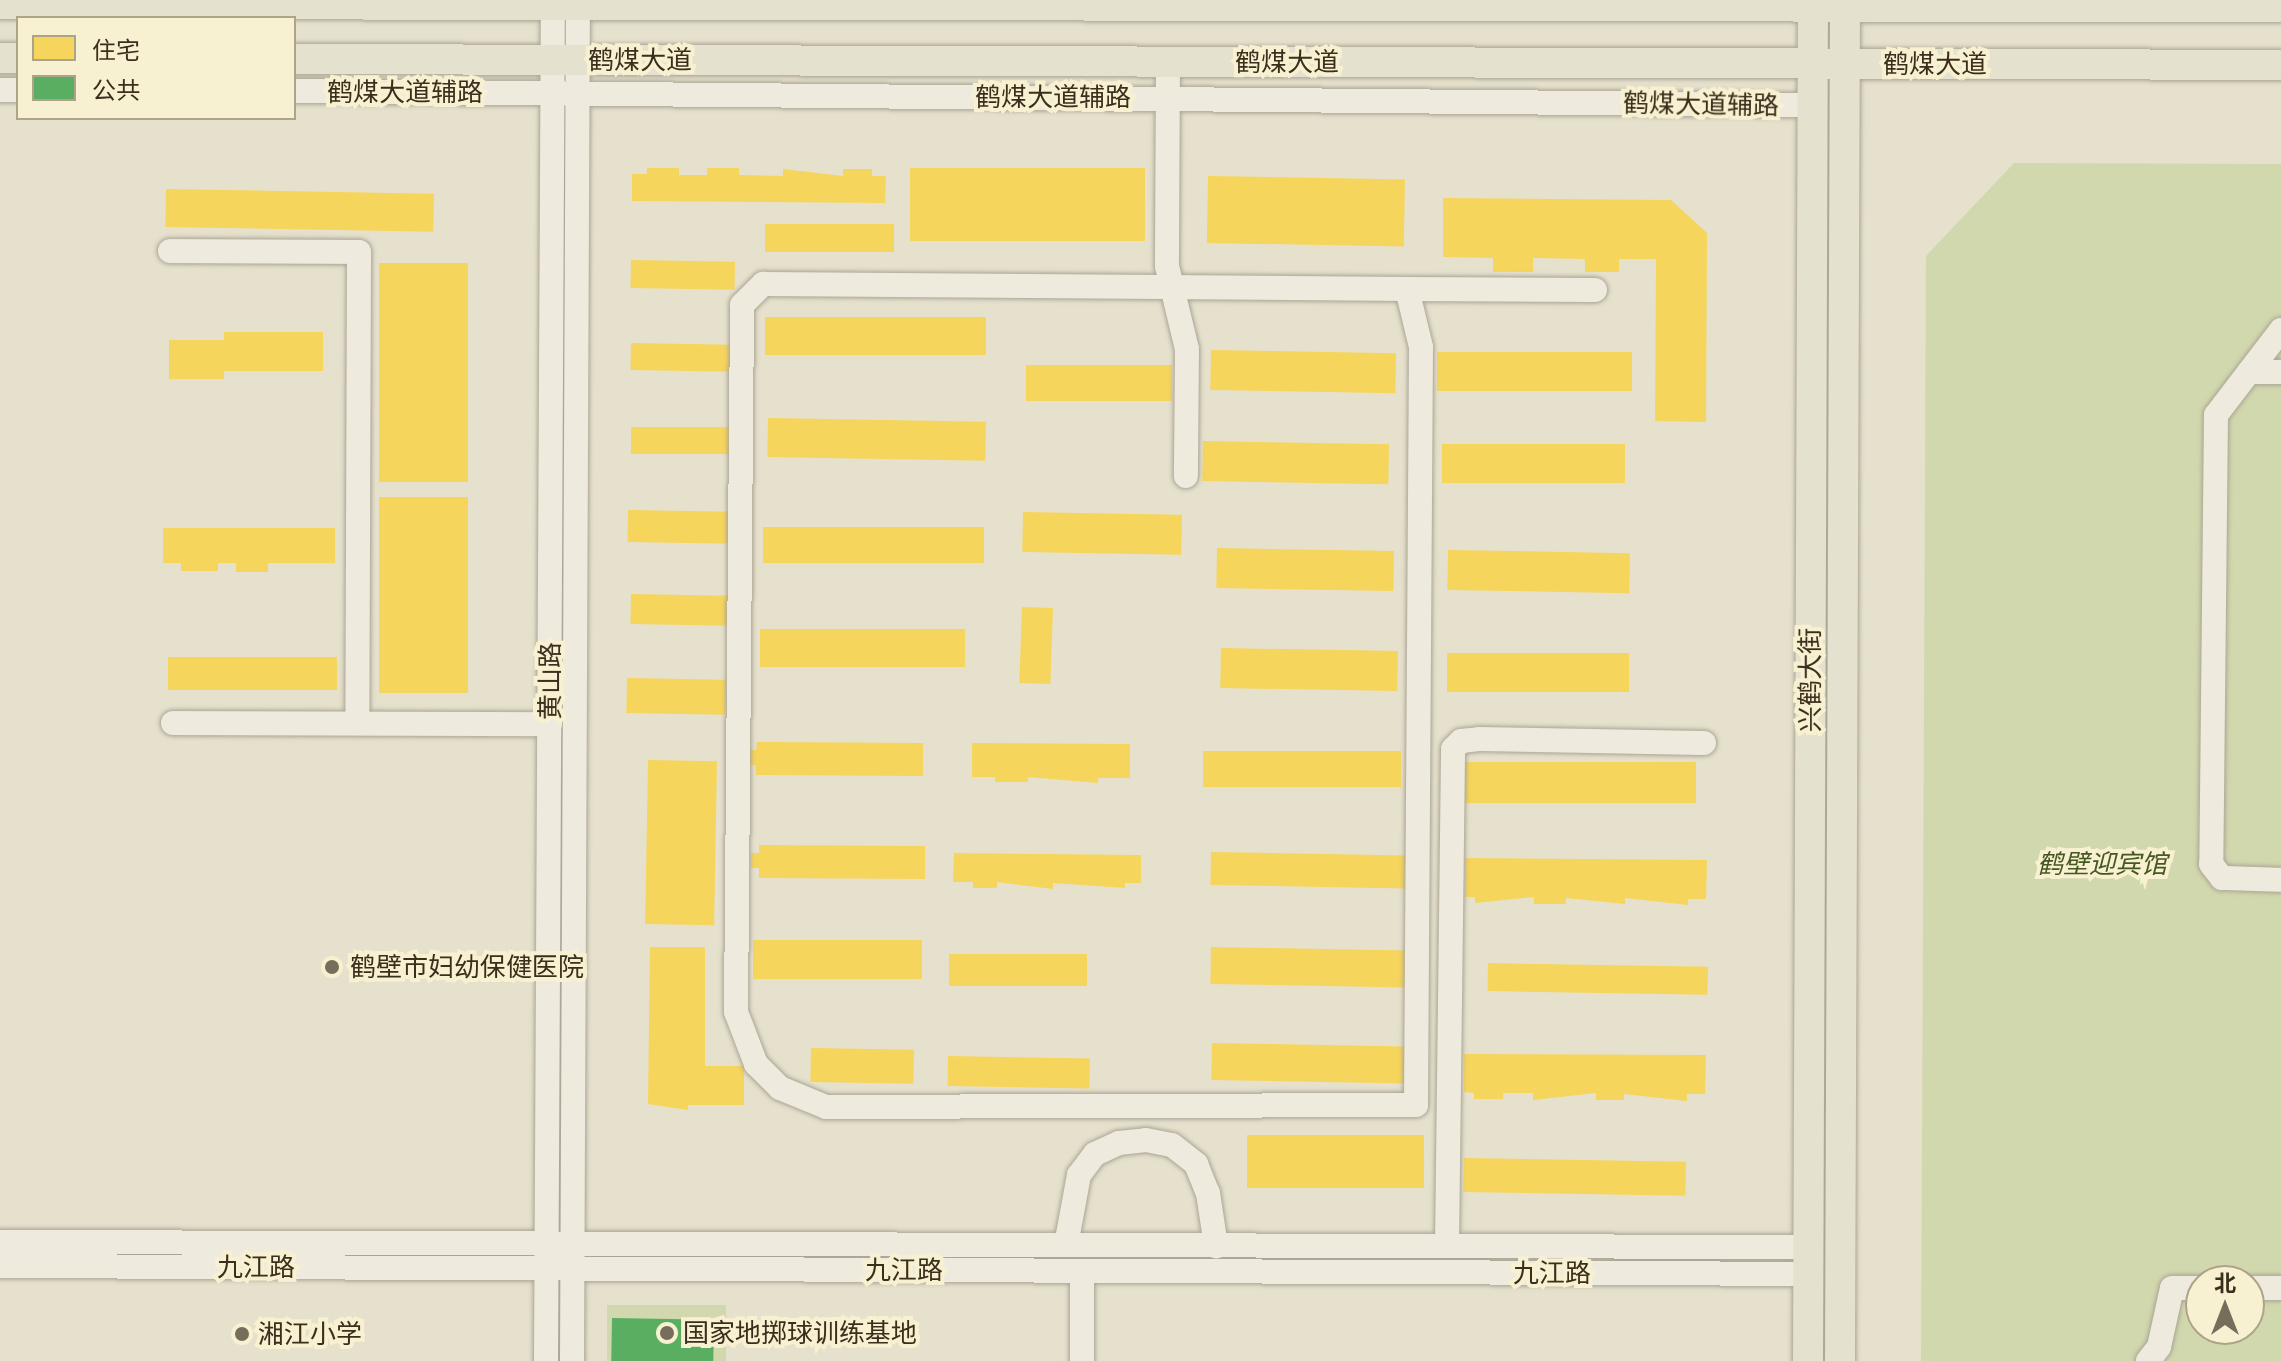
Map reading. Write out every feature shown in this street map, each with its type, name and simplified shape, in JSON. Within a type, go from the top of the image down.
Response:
[{"type":"main road","name":"兴鹤大街","points":[[1808,1361],[1813,3]]},
{"type":"main road","points":[[0,4],[1845,3],[2281,7]]},
{"type":"main road","name":"兴鹤大街","points":[[1840,1361],[1845,3]]},
{"type":"main road","name":"鹤煤大道","points":[[296,59],[2281,65]]},
{"type":"street","name":"黄山路","points":[[546,1361],[552,93],[565,60],[565,2]]},
{"type":"street","name":"黄山路","points":[[565,60],[578,93],[572,1361]]},
{"type":"street","points":[[1168,62],[1167,266],[1175,287],[1187,349],[1186,476]]},
{"type":"street","name":"鹤煤大道辅路","points":[[296,91],[1813,105]]},
{"type":"street","points":[[170,251],[359,252],[357,723]]},
{"type":"street","points":[[1407,289],[1421,347],[1416,1105],[826,1107],[780,1088],[756,1064],[736,1012],[742,305],[763,284],[1595,290]]},
{"type":"street","points":[[2281,330],[2216,415],[2211,864],[2222,878],[2281,880]]},
{"type":"street","points":[[2249,372],[2281,372]]},
{"type":"street","points":[[173,723],[550,724]]},
{"type":"street","points":[[1447,1246],[1453,749],[1461,741],[1479,739],[1704,743]]},
{"type":"street","points":[[1146,1106],[1146,1140]]},
{"type":"street","points":[[1066,1245],[1070,1201],[1079,1175],[1095,1154],[1119,1143],[1146,1140],[1172,1145],[1196,1164],[1208,1193],[1216,1246]]},
{"type":"street","name":"九江路","points":[[0,1242],[547,1256]]},
{"type":"street","name":"九江路","points":[[0,1266],[1066,1245],[1447,1246],[1808,1260]]},
{"type":"street","name":"九江路","points":[[572,1256],[1082,1271],[1808,1260]]},
{"type":"street","points":[[1082,1271],[1082,1361]]},
{"type":"street","points":[[2148,1361],[2159,1347],[2172,1288],[2185,1288]]},
{"type":"green space","name":"鹤壁迎宾馆","points":[[2014,163],[2281,164],[2281,1361],[1921,1361],[1926,256]]},
{"type":"green space","name":"国家地掷球训练基地","points":[[607,1305],[726,1305],[726,1361],[607,1361]]},
{"type":"building: 住宅","points":[[647,168],[679,168],[679,175],[707,175],[707,168],[739,168],[739,175],[783,176],[783,169],[843,176],[843,169],[872,169],[872,176],[886,176],[885,203],[632,201],[632,174],[647,174]]},
{"type":"building: 住宅","points":[[910,168],[1145,168],[1145,241],[910,241]]},
{"type":"building: 住宅","points":[[1208,176],[1405,179],[1404,246],[1207,243]]},
{"type":"building: 住宅","points":[[166,189],[434,194],[433,232],[165,227]]},
{"type":"building: 住宅","points":[[1443,198],[1671,200],[1707,233],[1706,422],[1655,421],[1656,259],[1619,259],[1619,272],[1585,272],[1585,259],[1533,258],[1533,272],[1493,272],[1493,258],[1443,257]]},
{"type":"building: 住宅","points":[[765,224],[894,224],[894,252],[765,252]]},
{"type":"building: 住宅","points":[[631,260],[735,262],[734,290],[631,288]]},
{"type":"building: 住宅","points":[[379,263],[468,263],[468,482],[379,482]]},
{"type":"building: 住宅","points":[[765,317],[986,317],[986,355],[765,355]]},
{"type":"building: 住宅","points":[[224,332],[323,332],[323,371],[224,371],[224,379],[169,379],[169,340],[224,340]]},
{"type":"building: 住宅","points":[[631,343],[733,345],[733,372],[631,370]]},
{"type":"building: 住宅","points":[[1211,350],[1396,353],[1395,393],[1210,390]]},
{"type":"building: 住宅","points":[[1437,352],[1632,352],[1632,391],[1437,391]]},
{"type":"building: 住宅","points":[[1026,365],[1172,365],[1172,401],[1026,401]]},
{"type":"building: 住宅","points":[[768,418],[986,422],[985,461],[767,457]]},
{"type":"building: 住宅","points":[[631,427],[736,427],[736,454],[631,454]]},
{"type":"building: 住宅","points":[[1203,441],[1389,444],[1388,484],[1202,481]]},
{"type":"building: 住宅","points":[[1442,444],[1625,444],[1625,483],[1442,483]]},
{"type":"building: 住宅","points":[[379,497],[468,497],[468,693],[379,693]]},
{"type":"building: 住宅","points":[[628,510],[732,512],[731,544],[627,542]]},
{"type":"building: 住宅","points":[[1023,512],[1182,515],[1181,555],[1022,552]]},
{"type":"building: 住宅","points":[[763,527],[984,527],[984,563],[763,563]]},
{"type":"building: 住宅","points":[[163,528],[335,528],[335,563],[268,563],[268,572],[236,572],[236,563],[218,563],[218,571],[181,571],[181,563],[163,563]]},
{"type":"building: 住宅","points":[[1217,548],[1394,551],[1393,591],[1216,588]]},
{"type":"building: 住宅","points":[[1448,550],[1630,553],[1629,593],[1447,590]]},
{"type":"building: 住宅","points":[[631,594],[730,596],[729,626],[630,624]]},
{"type":"building: 住宅","points":[[1022,607],[1053,608],[1050,684],[1019,683]]},
{"type":"building: 住宅","points":[[760,629],[965,629],[965,667],[760,667]]},
{"type":"building: 住宅","points":[[1221,648],[1398,651],[1397,691],[1220,688]]},
{"type":"building: 住宅","points":[[1447,653],[1629,653],[1629,692],[1447,692]]},
{"type":"building: 住宅","points":[[168,657],[337,657],[337,690],[168,690]]},
{"type":"building: 住宅","points":[[627,678],[726,680],[725,715],[626,713]]},
{"type":"building: 住宅","points":[[757,742],[923,743],[923,776],[756,775],[756,765],[748,765],[749,750],[756,750]]},
{"type":"building: 住宅","points":[[972,743],[1130,744],[1130,778],[1098,778],[1098,783],[1028,777],[1028,782],[995,782],[995,777],[972,777]]},
{"type":"building: 住宅","points":[[1203,751],[1401,751],[1401,787],[1203,787]]},
{"type":"building: 住宅","points":[[648,760],[717,761],[714,925],[645,924]]},
{"type":"building: 住宅","points":[[1464,762],[1696,762],[1696,803],[1464,803]]},
{"type":"building: 住宅","points":[[759,845],[925,846],[925,879],[759,878],[759,868],[751,868],[751,853],[759,853]]},
{"type":"building: 住宅","points":[[1211,852],[1408,855],[1407,888],[1210,885]]},
{"type":"building: 住宅","points":[[954,853],[1141,855],[1141,883],[1125,883],[1125,888],[1053,883],[1053,889],[997,882],[997,888],[973,888],[973,882],[953,882]]},
{"type":"building: 住宅","points":[[1465,858],[1707,860],[1706,899],[1688,899],[1688,905],[1625,898],[1625,904],[1566,898],[1566,904],[1534,904],[1534,897],[1475,903],[1475,897],[1465,897]]},
{"type":"building: 住宅","points":[[753,940],[922,940],[922,979],[753,979]]},
{"type":"building: 住宅","points":[[650,947],[705,947],[705,1066],[744,1066],[744,1105],[688,1105],[688,1110],[648,1104]]},
{"type":"building: 住宅","points":[[1211,947],[1407,950],[1406,987],[1210,984]]},
{"type":"building: 住宅","points":[[949,954],[1087,954],[1087,986],[949,986]]},
{"type":"building: 住宅","points":[[1488,963],[1708,967],[1707,995],[1488,991]]},
{"type":"building: 住宅","points":[[1212,1043],[1406,1046],[1405,1083],[1211,1080]]},
{"type":"building: 住宅","points":[[811,1048],[914,1050],[913,1084],[810,1082]]},
{"type":"building: 住宅","points":[[1464,1054],[1706,1055],[1705,1094],[1687,1094],[1687,1101],[1624,1094],[1624,1100],[1596,1100],[1596,1093],[1533,1100],[1533,1093],[1503,1093],[1503,1099],[1474,1099],[1474,1093],[1464,1092]]},
{"type":"building: 住宅","points":[[948,1056],[1090,1058],[1089,1088],[947,1086]]},
{"type":"building: 住宅","points":[[1247,1135],[1424,1135],[1424,1188],[1247,1188]]},
{"type":"building: 住宅","points":[[1464,1158],[1686,1162],[1685,1196],[1463,1192]]},
{"type":"building: 公共","name":"国家地掷球训练基地","points":[[612,1318],[714,1320],[713,1361],[611,1361]]},
{"type":"place","name":"鹤壁市妇幼保健医院","points":[[332,967]]},
{"type":"place","name":"国家地掷球训练基地","points":[[667,1333]]},
{"type":"place","name":"湘江小学","points":[[242,1334]]}]
